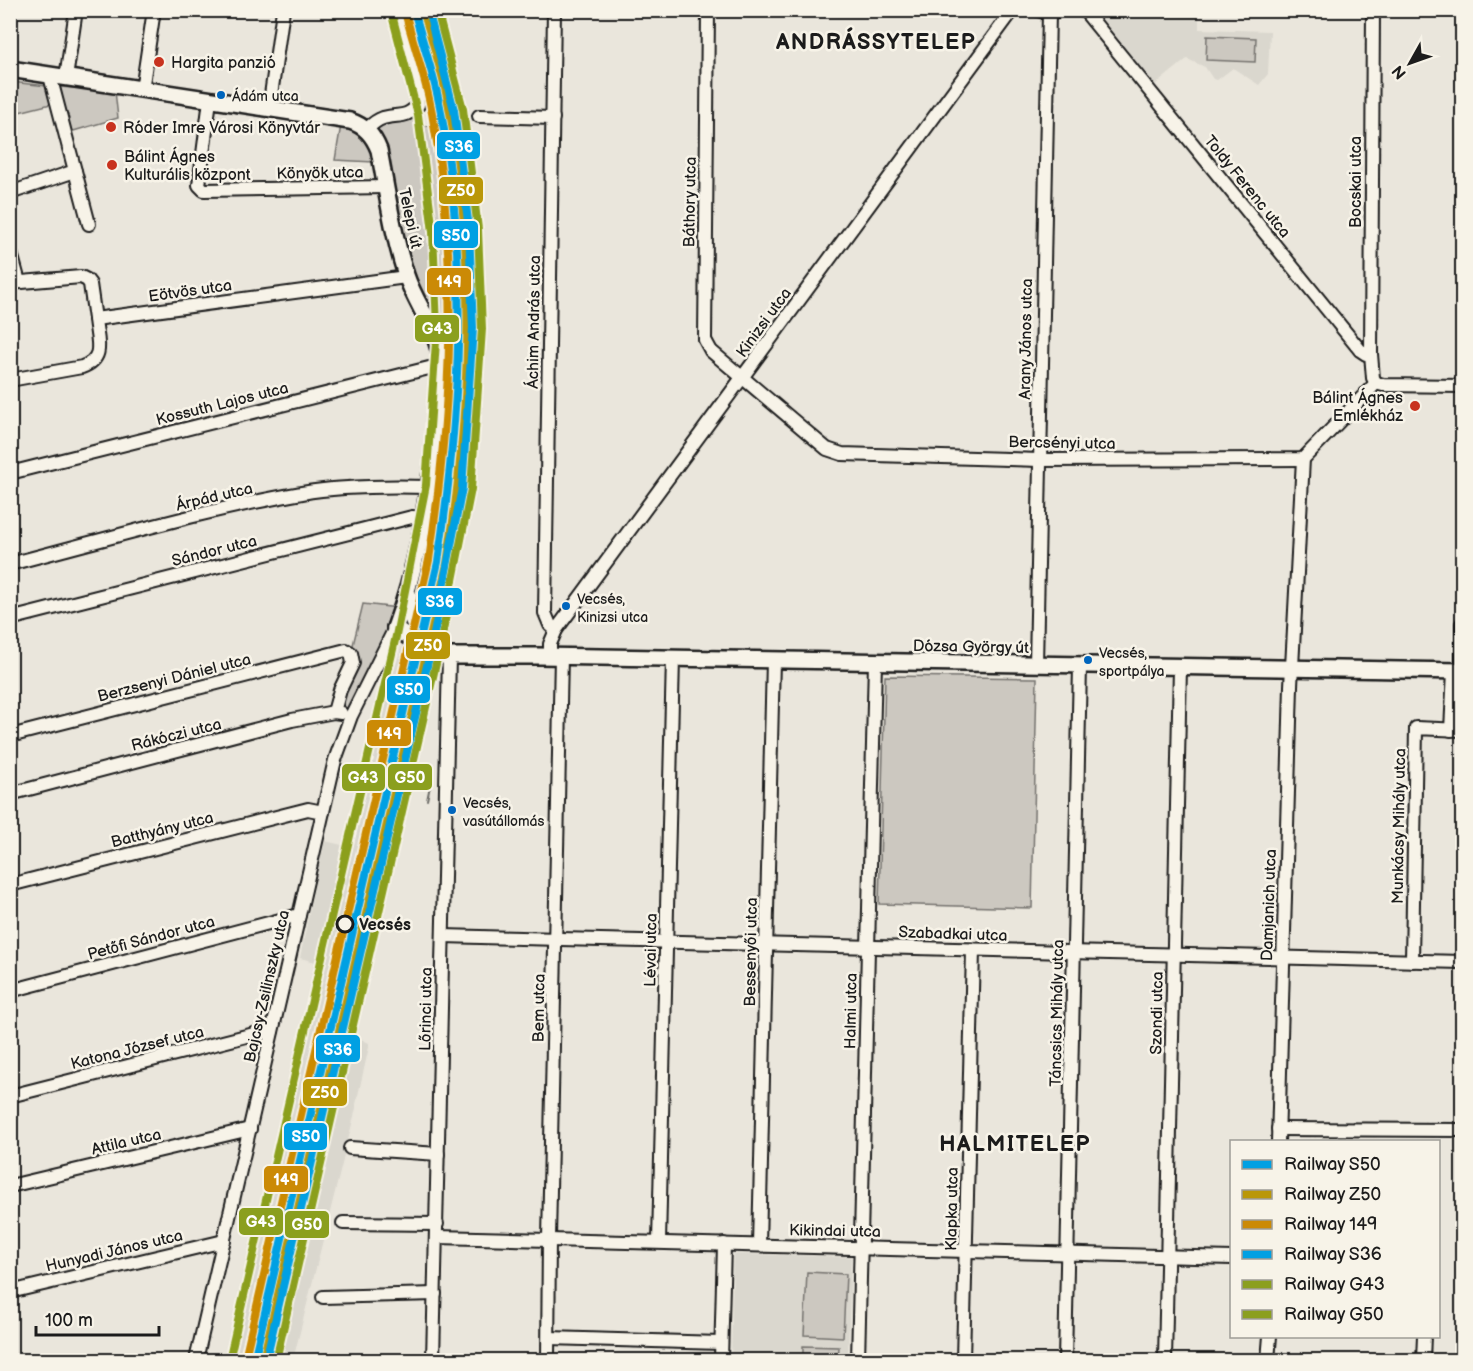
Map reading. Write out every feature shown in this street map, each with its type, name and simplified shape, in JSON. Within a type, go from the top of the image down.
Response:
[{"type":"main road","points":[[10,69],[335,118],[356,123],[367,129]]},
{"type":"main road","name":"Telepi út","points":[[367,129],[379,150],[406,277],[431,328],[440,352],[441,365],[439,419],[425,518],[408,593],[395,628]]},
{"type":"main road","points":[[395,628],[414,626],[408,593]]},
{"type":"main road","name":"Dózsa György út","points":[[414,626],[426,638],[442,648],[478,655]]},
{"type":"main road","name":"Dózsa György út","points":[[395,628],[429,650],[449,657],[556,656],[1459,671]]},
{"type":"street","points":[[66,78],[76,10]]},
{"type":"street","points":[[142,90],[154,10]]},
{"type":"street","points":[[269,109],[283,10]]},
{"type":"street","points":[[367,129],[381,118],[400,117],[412,112],[418,105],[415,64],[402,12],[386,10]]},
{"type":"street","name":"Áchim András utca","points":[[554,10],[545,613],[550,625],[556,630]]},
{"type":"street","name":"Báthory utca","points":[[708,10],[704,334],[711,351],[742,378]]},
{"type":"street","name":"Kinizsi utca","points":[[556,656],[550,644],[556,630],[1013,10]]},
{"type":"street","name":"Toldy Ferenc utca","points":[[1084,10],[1360,350],[1371,354]]},
{"type":"street","name":"Bocskai utca","points":[[1371,354],[1372,10]]},
{"type":"street","name":"Arany János utca","points":[[1036,665],[1049,11]]},
{"type":"street","points":[[50,76],[89,224]]},
{"type":"street","name":"Könyök utca","points":[[210,100],[199,185],[204,190],[386,187]]},
{"type":"street","points":[[479,116],[553,118]]},
{"type":"street","points":[[10,193],[75,171]]},
{"type":"street","points":[[10,249],[15,283],[81,278],[87,280],[90,284],[98,356],[92,363],[81,367],[10,380]]},
{"type":"street","name":"Eötvös utca","points":[[95,319],[406,277]]},
{"type":"street","points":[[1371,354],[1373,378],[1376,383],[1462,387]]},
{"type":"street","name":"Kossuth Lajos utca","points":[[10,473],[441,365]]},
{"type":"street","name":"Bercsényi utca","points":[[742,378],[819,444],[834,452],[1039,460],[1303,459]]},
{"type":"street","points":[[1303,459],[1376,383]]},
{"type":"street","name":"Damjanich utca","points":[[1278,1136],[1292,669],[1303,459]]},
{"type":"street","name":"Árpád utca","points":[[10,564],[214,512],[304,492],[394,486],[430,487]]},
{"type":"street","name":"Sándor utca","points":[[10,619],[411,517],[425,518]]},
{"type":"street","points":[[1457,730],[1462,624]]},
{"type":"street","name":"Bajcsy-Zsilinszky utca","points":[[196,1360],[338,747],[395,628]]},
{"type":"street","name":"Berzsenyi Dániel utca","points":[[10,736],[346,650],[351,653],[353,663],[340,690],[334,712]]},
{"type":"street","name":"Bem utca","points":[[548,1360],[556,939],[556,656]]},
{"type":"street","name":"Lőrinci utca","points":[[433,1360],[449,657]]},
{"type":"street","name":"Lévai utca","points":[[659,1242],[673,658]]},
{"type":"street","name":"Bessenyői utca","points":[[759,1245],[772,660]]},
{"type":"street","name":"Halmi utca","points":[[858,1360],[875,662]]},
{"type":"street","name":"Táncsics Mihály utca","points":[[1065,1360],[1080,666]]},
{"type":"street","name":"Szondi utca","points":[[1165,1360],[1180,667]]},
{"type":"street","name":"Rákóczi utca","points":[[10,794],[292,720],[334,712],[351,716]]},
{"type":"street","name":"Munkácsy Mihály utca","points":[[1412,961],[1416,728],[1457,730]]},
{"type":"street","name":"Batthyány utca","points":[[10,885],[308,809],[323,812]]},
{"type":"street","name":"Petőfi Sándor utca","points":[[10,991],[299,915]]},
{"type":"street","name":"Szabadkai utca","points":[[443,936],[1462,962]]},
{"type":"street","name":"Klapka utca","points":[[963,1360],[973,950]]},
{"type":"street","name":"Katona József utca","points":[[10,1096],[273,1031]]},
{"type":"street","name":"Attila utca","points":[[10,1186],[250,1129]]},
{"type":"street","points":[[1278,1136],[1426,1135],[1462,1130]]},
{"type":"street","points":[[350,1148],[438,1154]]},
{"type":"street","points":[[343,1223],[437,1224]]},
{"type":"street","name":"Kikindai utca","points":[[437,1237],[1230,1258]]},
{"type":"street","name":"Hunyadi János utca","points":[[10,1292],[224,1241]]},
{"type":"street","points":[[721,1360],[724,1244]]},
{"type":"street","points":[[323,1297],[435,1294]]},
{"type":"street","points":[[549,1338],[721,1343]]},
{"type":"street","points":[[1268,1360],[1270,1338]]},
{"type":"street","points":[[1423,1360],[1424,1338]]},
{"type":"shaded area","points":[[1100,10],[1199,11],[1199,29],[1270,31],[1268,74],[1259,85],[1233,68],[1217,80],[1213,79],[1205,67],[1187,59],[1155,85],[1099,15]]},
{"type":"shaded area","points":[[405,11],[428,11],[446,82],[462,191],[470,317],[468,405],[459,486],[453,525],[400,760],[392,824],[346,1032],[369,1043],[369,1047],[293,1360],[229,1360],[248,1277],[252,1272],[259,1248],[302,1061],[298,1059],[320,963],[300,958],[316,878],[325,841],[342,845],[350,860],[394,671],[414,609],[415,589],[425,555],[435,502],[449,363],[450,317],[445,232],[431,126]]},
{"type":"shaded area","points":[[1207,36],[1256,38],[1255,62],[1206,60]]},
{"type":"shaded area","points":[[11,82],[47,86],[51,104],[11,114]]},
{"type":"shaded area","points":[[60,87],[115,91],[118,118],[70,132]]},
{"type":"shaded area","points":[[411,115],[416,125],[431,126],[445,232],[450,317],[434,317],[409,269],[369,123]]},
{"type":"shaded area","points":[[341,125],[354,130],[363,138],[373,162],[335,160]]},
{"type":"shaded area","points":[[363,604],[398,608],[348,710],[341,708],[340,701],[356,656],[353,645]]},
{"type":"shaded area","points":[[885,676],[1037,678],[1032,908],[879,904]]},
{"type":"shaded area","points":[[733,1254],[851,1257],[848,1360],[731,1360]]},
{"type":"shaded area","points":[[807,1272],[846,1274],[843,1337],[804,1335]]},
{"type":"shaded area","points":[[803,1346],[839,1347],[838,1360],[803,1360]]},
{"type":"waterway","points":[[427,800],[433,772]]},
{"type":"rail line","name":"S50","points":[[254,1360],[438,562],[446,506],[452,450],[458,337],[455,224],[450,168],[441,112],[414,10]]},
{"type":"rail line","name":"Z50","points":[[263,1360],[447,564],[455,508],[465,395],[467,338],[464,225],[459,168],[448,99],[423,10]]},
{"type":"rail line","name":"S36","points":[[266,1360],[432,644],[462,488],[473,328],[469,229],[454,110],[428,10]]},
{"type":"rail line","name":"G50","points":[[276,1360],[440,646],[471,489],[482,329],[478,229],[463,109],[437,10]]},
{"type":"rail line","name":"149","points":[[245,1358],[429,560],[437,504],[443,449],[449,336],[446,224],[441,169],[432,113],[405,12]]},
{"type":"rail line","name":"G43","points":[[230,1356],[396,636],[426,485],[437,327],[433,232],[418,115],[392,15]]},
{"type":"place","name":"Hargita panzió","points":[[159,62]]},
{"type":"place","name":"Ádám utca","points":[[221,95]]},
{"type":"place","name":"Róder Imre Városi Könyvtár","points":[[111,127]]},
{"type":"place","name":"Bálint Ágnes Kulturális központ","points":[[112,165]]},
{"type":"place","name":"Bálint Ágnes Emlékház","points":[[1415,406]]},
{"type":"place","name":"Vecsés, Kinizsi utca","points":[[566,606]]},
{"type":"place","name":"Vecsés, sportpálya","points":[[1088,660]]},
{"type":"place","name":"Vecsés, vasútállomás","points":[[452,810]]},
{"type":"place","name":"Vecsés","points":[[345,924]]},
{"type":"district","name":"ANDRÁSSYTELEP","points":[[876,41]]},
{"type":"district","name":"HALMITELEP","points":[[1015,1143]]}]
